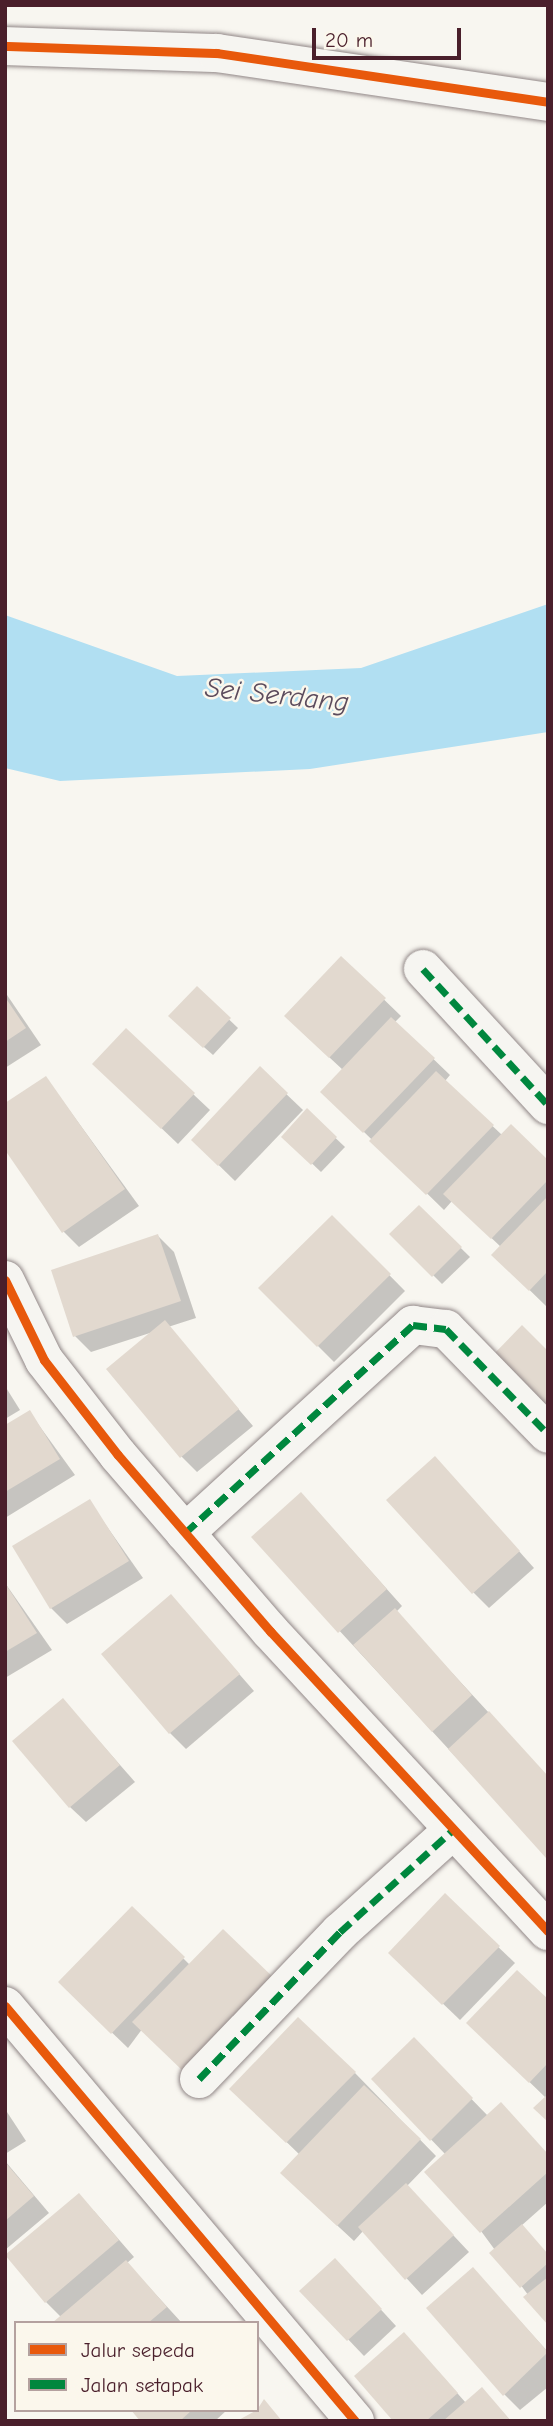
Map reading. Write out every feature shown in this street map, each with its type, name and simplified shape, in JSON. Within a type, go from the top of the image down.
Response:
[{"type":"street","points":[[5,47],[217,53],[548,102]]},
{"type":"street","points":[[423,969],[548,1105]]},
{"type":"street","points":[[5,1280],[44,1360],[185,1533],[548,1931]]},
{"type":"street","points":[[185,1533],[412,1325],[446,1328],[548,1434]]},
{"type":"street","points":[[199,2079],[340,1931],[453,1829]]},
{"type":"street","points":[[5,2006],[355,2421]]},
{"type":"water","name":"Sei Serdang","points":[[548,604],[548,732],[310,769],[60,781],[5,768],[5,615],[177,676],[361,668]]},
{"type":"building","points":[[341,956],[386,998],[329,1058],[284,1016]]},
{"type":"building","points":[[197,986],[231,1018],[203,1048],[168,1016]]},
{"type":"building","points":[[5,997],[26,1028],[5,1042]]},
{"type":"building","points":[[391,1017],[435,1058],[363,1133],[320,1092]]},
{"type":"building","points":[[126,1028],[195,1093],[161,1129],[92,1064]]},
{"type":"building","points":[[260,1066],[288,1093],[218,1166],[191,1140]]},
{"type":"building","points":[[436,1071],[494,1125],[426,1195],[369,1141]]},
{"type":"building","points":[[46,1076],[125,1189],[62,1233],[5,1150],[5,1103]]},
{"type":"building","points":[[307,1108],[337,1137],[311,1165],[281,1137]]},
{"type":"building","points":[[511,1124],[548,1160],[548,1180],[491,1239],[443,1194]]},
{"type":"building","points":[[548,1196],[548,1271],[529,1291],[491,1255]]},
{"type":"building","points":[[419,1205],[462,1247],[432,1277],[389,1234]]},
{"type":"building","points":[[332,1215],[391,1274],[317,1347],[258,1288]]},
{"type":"building","points":[[158,1234],[181,1301],[73,1337],[51,1270]]},
{"type":"building","points":[[165,1320],[239,1409],[180,1458],[106,1369]]},
{"type":"building","points":[[522,1325],[548,1351],[548,1414],[491,1357]]},
{"type":"building","points":[[30,1410],[60,1459],[5,1492],[5,1425]]},
{"type":"building","points":[[435,1456],[520,1551],[472,1594],[386,1500]]},
{"type":"building","points":[[301,1492],[387,1589],[338,1633],[251,1537]]},
{"type":"building","points":[[90,1499],[129,1561],[50,1609],[12,1546]]},
{"type":"building","points":[[5,1583],[37,1633],[5,1652]]},
{"type":"building","points":[[171,1594],[240,1674],[169,1734],[101,1654]]},
{"type":"building","points":[[395,1608],[472,1695],[432,1732],[353,1645]]},
{"type":"building","points":[[63,1698],[120,1765],[69,1808],[12,1741]]},
{"type":"building","points":[[489,1711],[548,1776],[546,1858],[448,1749]]},
{"type":"building","points":[[445,1893],[500,1946],[442,2005],[388,1953]]},
{"type":"building","points":[[132,1906],[185,1957],[111,2034],[58,1982]]},
{"type":"building","points":[[223,1929],[275,1979],[184,2072],[132,2022]]},
{"type":"building","points":[[517,1970],[548,1999],[548,2063],[529,2083],[466,2023]]},
{"type":"building","points":[[298,2017],[356,2072],[286,2143],[229,2089]]},
{"type":"building","points":[[414,2037],[473,2098],[430,2141],[371,2079]]},
{"type":"building","points":[[364,2085],[421,2139],[337,2226],[280,2173]]},
{"type":"building","points":[[548,2094],[548,2122],[533,2108]]},
{"type":"building","points":[[501,2102],[548,2154],[548,2172],[480,2233],[424,2172]]},
{"type":"building","points":[[5,2162],[34,2196],[5,2221]]},
{"type":"building","points":[[406,2183],[454,2235],[405,2280],[358,2227]]},
{"type":"building","points":[[79,2193],[119,2240],[45,2303],[5,2255]]},
{"type":"building","points":[[522,2224],[548,2254],[548,2263],[520,2288],[489,2253]]},
{"type":"building","points":[[335,2258],[382,2309],[347,2341],[299,2291]]},
{"type":"building","points":[[126,2260],[167,2307],[150,2321],[54,2321]]},
{"type":"building","points":[[473,2267],[548,2352],[503,2396],[426,2308]]},
{"type":"building","points":[[548,2277],[548,2325],[523,2297]]},
{"type":"building","points":[[404,2332],[458,2393],[426,2421],[393,2421],[354,2376]]},
{"type":"building","points":[[482,2387],[511,2421],[443,2421]]},
{"type":"building","points":[[264,2399],[282,2421],[237,2421],[253,2412],[259,2412]]},
{"type":"building","points":[[133,2412],[190,2412],[180,2421],[140,2421]]},
{"type":"marked path","points":[[423,969],[548,1105]]},
{"type":"marked path","points":[[185,1533],[413,1325],[446,1329],[548,1434]]},
{"type":"marked path","points":[[199,2079],[340,1932],[453,1830]]},
{"type":"cycle path","points":[[5,46],[217,53],[548,102]]},
{"type":"cycle path","points":[[5,1280],[44,1360],[118,1455],[270,1631],[548,1931]]},
{"type":"cycle path","points":[[5,2006],[355,2421]]}]
